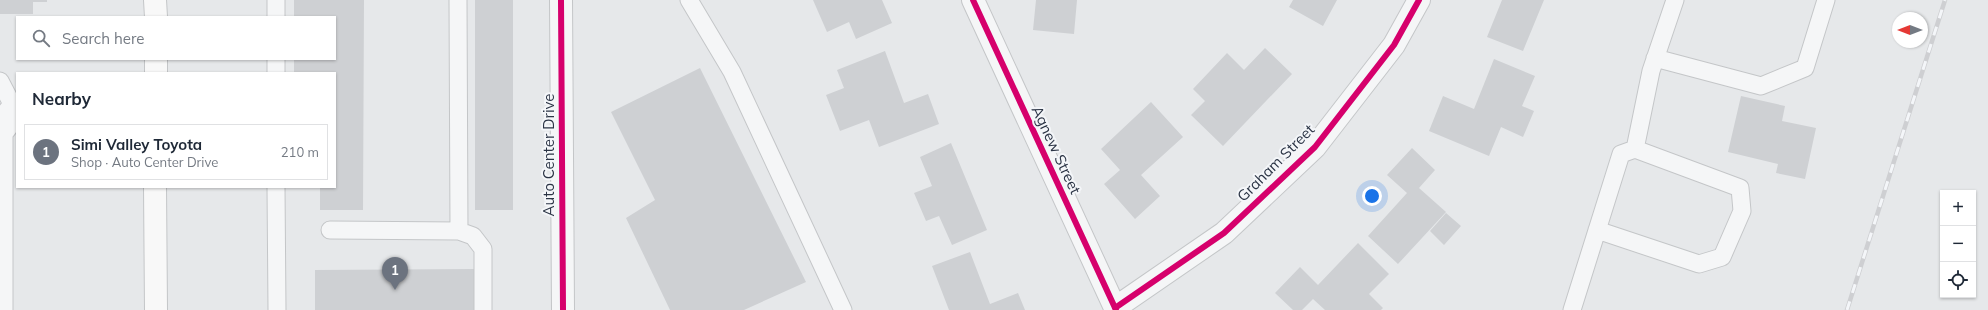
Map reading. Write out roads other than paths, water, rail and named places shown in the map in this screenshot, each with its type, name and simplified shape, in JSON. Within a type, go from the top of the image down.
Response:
[{"type":"main road","points":[[156,0],[156,16]]},
{"type":"main road","points":[[156,60],[156,72]]},
{"type":"main road","points":[[155,188],[156,310]]},
{"type":"street","name":"Auto Center Drive","points":[[560,0],[563,310]]},
{"type":"street","name":"Agnew Street","points":[[973,0],[1115,309]]},
{"type":"street","name":"Graham Street","points":[[1115,309],[1224,233],[1314,147],[1394,45],[1419,0]]},
{"type":"lane","points":[[276,0],[276,16]]},
{"type":"lane","points":[[458,0],[459,231]]},
{"type":"lane","points":[[689,0],[732,72],[843,310]]},
{"type":"lane","points":[[1635,149],[1650,71],[1675,0]]},
{"type":"lane","points":[[1655,58],[1761,86],[1805,68],[1826,0]]},
{"type":"lane","points":[[276,60],[276,72]]},
{"type":"lane","points":[[0,82],[15,103],[0,119]]},
{"type":"lane","points":[[4,310],[4,134],[13,122],[16,120]]},
{"type":"lane","points":[[1572,310],[1597,230],[1621,154],[1635,149],[1740,188],[1742,211],[1722,257],[1699,264],[1597,230]]},
{"type":"lane","points":[[276,188],[277,310]]},
{"type":"lane","points":[[330,230],[459,231],[473,236],[483,249],[483,310]]},
{"type":"railway","points":[[1847,310],[1945,0]]},
{"type":"place","name":"Simi Valley Toyota","points":[[395,290]]}]
